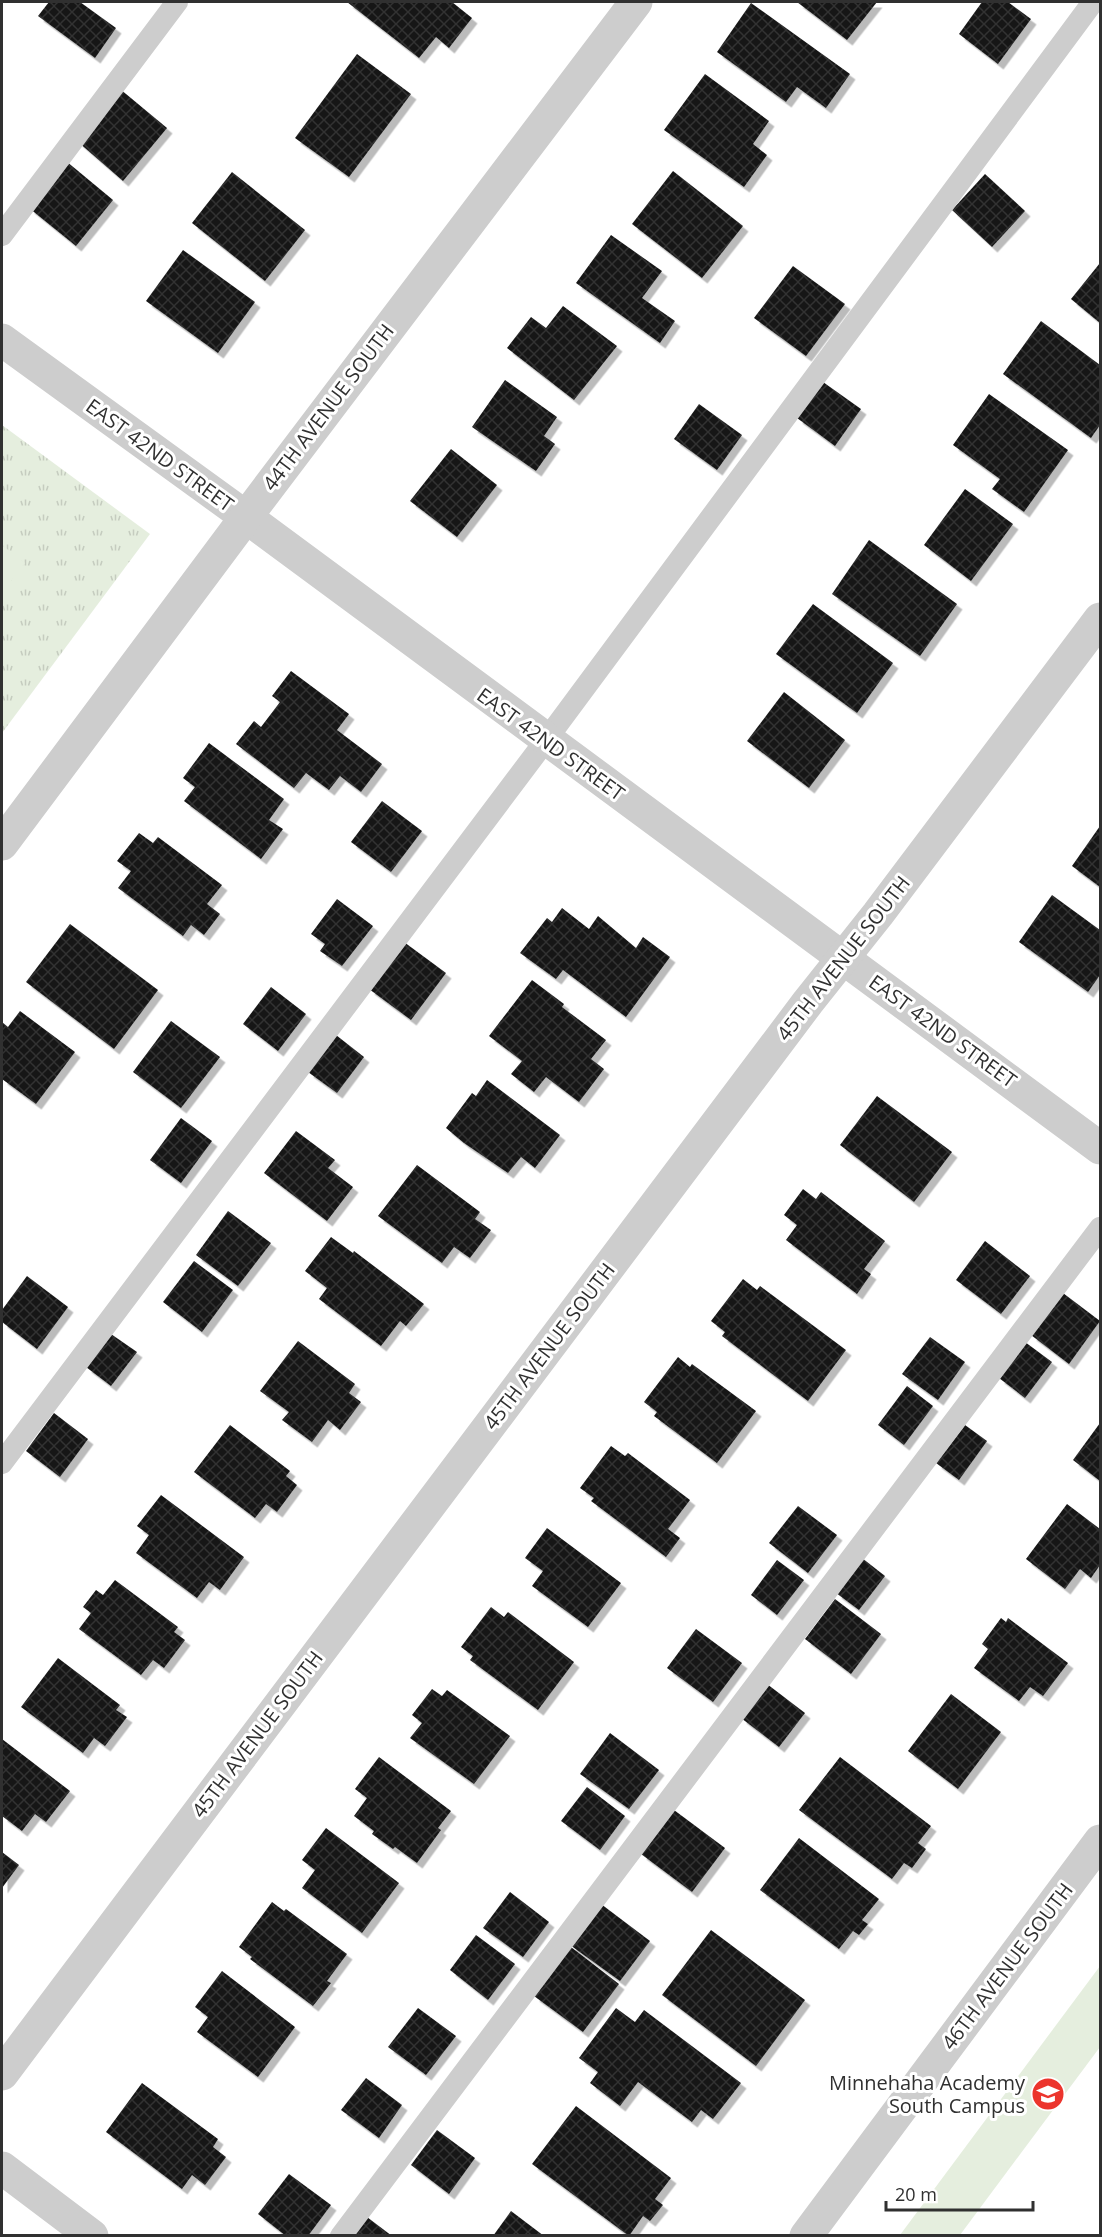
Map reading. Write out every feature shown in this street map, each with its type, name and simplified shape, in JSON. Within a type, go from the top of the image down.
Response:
[{"type":"street","name":"44TH AVENUE SOUTH","points":[[2,844],[636,2]]},
{"type":"street","name":"EAST 42ND STREET","points":[[2,340],[246,517],[1101,1148]]},
{"type":"street","name":"45TH AVENUE SOUTH","points":[[2,2074],[779,1040],[844,959],[1101,620]]},
{"type":"street","name":"46TH AVENUE SOUTH","points":[[806,2235],[1101,1840]]},
{"type":"street","points":[[2,2168],[92,2235]]},
{"type":"lane","points":[[2,235],[177,2]]},
{"type":"lane","points":[[2,1463],[546,740],[1093,2]]},
{"type":"lane","points":[[340,2235],[1101,1228]]},
{"type":"green space","points":[[2,425],[150,534],[2,733]]},
{"type":"green space","points":[[2,545],[25,563],[2,593]]},
{"type":"green space","points":[[1100,1966],[1100,2047],[960,2235],[900,2235]]},
{"type":"building","points":[[49,2],[80,2],[116,28],[95,58],[38,16]]},
{"type":"building","points":[[347,2],[452,2],[472,18],[449,48],[436,37],[419,58]]},
{"type":"building","points":[[797,2],[877,2],[847,40]]},
{"type":"building","points":[[982,2],[1008,2],[1031,19],[998,64],[959,34]]},
{"type":"building","points":[[751,3],[850,74],[826,108],[797,87],[786,102],[717,52]]},
{"type":"building","points":[[357,54],[411,94],[349,177],[295,138]]},
{"type":"building","points":[[705,74],[769,121],[753,144],[767,155],[744,187],[664,130]]},
{"type":"building","points":[[120,89],[167,128],[123,181],[77,141]]},
{"type":"building","points":[[66,161],[113,200],[76,246],[29,208]]},
{"type":"building","points":[[673,171],[743,226],[702,278],[632,224]]},
{"type":"building","points":[[232,172],[305,230],[265,281],[192,223]]},
{"type":"building","points":[[985,174],[1025,211],[992,247],[952,210]]},
{"type":"building","points":[[611,235],[662,271],[642,298],[675,321],[660,343],[576,283]]},
{"type":"building","points":[[183,250],[255,302],[218,353],[146,301]]},
{"type":"building","points":[[1100,263],[1100,323],[1071,299]]},
{"type":"building","points":[[793,266],[845,304],[806,356],[754,318]]},
{"type":"building","points":[[563,306],[617,346],[574,400],[507,348],[531,317],[546,328]]},
{"type":"building","points":[[1041,321],[1100,365],[1100,425],[1091,438],[1003,374]]},
{"type":"building","points":[[505,380],[557,417],[544,436],[555,444],[536,471],[472,427]]},
{"type":"building","points":[[823,382],[861,409],[835,446],[797,418]]},
{"type":"building","points":[[989,394],[1068,450],[1024,512],[992,489],[1000,479],[953,445]]},
{"type":"building","points":[[699,404],[742,435],[717,470],[674,439]]},
{"type":"building","points":[[451,449],[497,485],[457,537],[410,501]]},
{"type":"building","points":[[965,489],[1013,524],[971,581],[924,545]]},
{"type":"building","points":[[869,540],[957,604],[920,656],[832,594]]},
{"type":"building","points":[[813,604],[893,663],[857,713],[776,654]]},
{"type":"building","points":[[291,671],[349,714],[337,730],[382,764],[361,792],[340,776],[329,790],[306,773],[294,788],[236,744],[254,721],[261,727],[280,702],[272,696]]},
{"type":"building","points":[[784,692],[845,740],[809,788],[747,741]]},
{"type":"building","points":[[209,743],[284,799],[269,820],[283,829],[261,859],[184,801],[195,787],[183,778]]},
{"type":"building","points":[[382,801],[422,831],[391,872],[351,842]]},
{"type":"building","points":[[1100,826],[1100,887],[1072,866]]},
{"type":"building","points":[[139,833],[153,843],[158,837],[222,885],[207,904],[220,914],[204,935],[191,925],[183,936],[118,888],[131,871],[117,861]]},
{"type":"building","points":[[1052,895],[1100,930],[1100,975],[1088,992],[1019,942]]},
{"type":"building","points":[[337,899],[373,926],[342,966],[320,951],[325,944],[311,934]]},
{"type":"building","points":[[562,908],[589,929],[598,916],[636,948],[643,937],[670,957],[626,1017],[563,970],[556,979],[520,953],[547,918],[552,922]]},
{"type":"building","points":[[70,924],[158,990],[114,1049],[26,982]]},
{"type":"building","points":[[404,942],[446,973],[411,1020],[369,989]]},
{"type":"building","points":[[532,980],[564,1004],[562,1007],[606,1040],[591,1059],[604,1069],[579,1102],[546,1077],[534,1092],[511,1074],[522,1061],[489,1036]]},
{"type":"building","points":[[271,987],[306,1014],[278,1051],[243,1024]]},
{"type":"building","points":[[20,1011],[75,1052],[36,1104],[2,1079],[2,1022],[8,1027]]},
{"type":"building","points":[[171,1021],[220,1057],[181,1108],[133,1072]]},
{"type":"building","points":[[336,1035],[364,1057],[337,1093],[308,1072]]},
{"type":"building","points":[[487,1080],[560,1135],[535,1168],[521,1157],[508,1173],[446,1128],[472,1093],[476,1096]]},
{"type":"building","points":[[877,1096],[952,1152],[914,1202],[840,1145]]},
{"type":"building","points":[[181,1118],[212,1141],[181,1183],[150,1160]]},
{"type":"building","points":[[296,1131],[335,1160],[328,1168],[353,1187],[327,1221],[264,1173]]},
{"type":"building","points":[[417,1165],[480,1212],[475,1219],[491,1230],[470,1258],[454,1247],[442,1263],[378,1216]]},
{"type":"building","points":[[803,1189],[816,1199],[821,1192],[885,1241],[864,1269],[871,1274],[857,1294],[786,1240],[797,1225],[784,1215]]},
{"type":"building","points":[[228,1211],[271,1243],[238,1286],[196,1255]]},
{"type":"building","points":[[331,1237],[353,1253],[354,1251],[424,1304],[406,1326],[400,1321],[381,1346],[319,1299],[327,1288],[305,1271]]},
{"type":"building","points":[[985,1241],[1030,1276],[1001,1314],[956,1280]]},
{"type":"building","points":[[194,1261],[233,1290],[202,1332],[163,1302]]},
{"type":"building","points":[[27,1276],[68,1307],[37,1349],[2,1322],[2,1310]]},
{"type":"building","points":[[743,1279],[757,1290],[760,1286],[846,1350],[808,1401],[722,1336],[725,1332],[711,1321]]},
{"type":"building","points":[[1063,1293],[1100,1321],[1069,1364],[1031,1335]]},
{"type":"building","points":[[111,1334],[137,1352],[111,1386],[86,1367]]},
{"type":"building","points":[[930,1337],[965,1362],[938,1400],[902,1374]]},
{"type":"building","points":[[298,1341],[355,1384],[349,1393],[361,1402],[340,1430],[328,1420],[312,1442],[282,1420],[289,1412],[260,1391]]},
{"type":"building","points":[[1025,1342],[1052,1362],[1025,1398],[999,1378]]},
{"type":"building","points":[[678,1357],[690,1367],[692,1364],[756,1411],[717,1463],[654,1416],[657,1412],[644,1402]]},
{"type":"building","points":[[907,1386],[933,1406],[904,1445],[878,1425]]},
{"type":"building","points":[[54,1413],[88,1439],[60,1477],[26,1451]]},
{"type":"building","points":[[1100,1423],[1100,1481],[1073,1460]]},
{"type":"building","points":[[230,1425],[290,1471],[286,1476],[297,1485],[277,1512],[266,1504],[255,1518],[194,1472]]},
{"type":"building","points":[[965,1425],[987,1441],[959,1480],[936,1463]]},
{"type":"building","points":[[611,1446],[625,1456],[628,1453],[690,1500],[668,1529],[680,1538],[666,1557],[591,1501],[594,1498],[580,1488]]},
{"type":"building","points":[[161,1495],[244,1557],[220,1590],[209,1582],[197,1598],[136,1553],[149,1535],[137,1526]]},
{"type":"building","points":[[1067,1504],[1100,1529],[1100,1565],[1091,1578],[1080,1569],[1065,1589],[1026,1559]]},
{"type":"building","points":[[798,1506],[837,1535],[808,1573],[769,1543]]},
{"type":"building","points":[[547,1528],[621,1583],[588,1627],[532,1586],[543,1571],[525,1558]]},
{"type":"building","points":[[862,1558],[885,1576],[859,1610],[836,1593]]},
{"type":"building","points":[[777,1560],[804,1580],[777,1615],[751,1595]]},
{"type":"building","points":[[115,1580],[178,1627],[174,1632],[185,1640],[164,1668],[153,1660],[141,1675],[79,1629],[91,1613],[83,1607],[96,1590],[103,1595]]},
{"type":"building","points":[[835,1599],[881,1634],[851,1674],[805,1639]]},
{"type":"building","points":[[491,1607],[504,1617],[508,1612],[574,1662],[538,1710],[470,1660],[473,1656],[461,1647]]},
{"type":"building","points":[[1001,1618],[1006,1622],[1008,1618],[1068,1663],[1043,1696],[1030,1687],[1019,1701],[974,1668],[988,1649],[982,1644]]},
{"type":"building","points":[[696,1629],[742,1663],[713,1702],[667,1668]]},
{"type":"building","points":[[58,1658],[120,1705],[116,1710],[127,1717],[105,1746],[94,1738],[83,1753],[21,1707]]},
{"type":"building","points":[[767,1684],[805,1713],[779,1747],[741,1718]]},
{"type":"building","points":[[432,1689],[442,1696],[447,1690],[510,1736],[474,1784],[410,1738],[422,1723],[412,1715]]},
{"type":"building","points":[[951,1694],[1001,1732],[958,1789],[908,1751]]},
{"type":"building","points":[[610,1733],[659,1770],[629,1809],[580,1774]]},
{"type":"building","points":[[2,1739],[70,1791],[46,1822],[35,1814],[22,1831],[2,1816]]},
{"type":"building","points":[[379,1757],[451,1811],[438,1828],[441,1830],[417,1863],[372,1834],[374,1831],[354,1816],[367,1798],[355,1789]]},
{"type":"building","points":[[840,1757],[931,1826],[918,1843],[926,1849],[912,1868],[904,1863],[892,1879],[799,1810]]},
{"type":"building","points":[[587,1787],[625,1816],[600,1850],[561,1821]]},
{"type":"building","points":[[674,1810],[725,1848],[692,1892],[641,1854]]},
{"type":"building","points":[[326,1828],[399,1883],[362,1933],[302,1888],[315,1870],[302,1860]]},
{"type":"building","points":[[799,1838],[879,1899],[862,1920],[868,1924],[859,1935],[853,1931],[839,1949],[760,1890]]},
{"type":"building","points":[[2,1852],[19,1865],[2,1888]]},
{"type":"building","points":[[510,1892],[549,1922],[523,1957],[483,1928]]},
{"type":"building","points":[[272,1902],[284,1911],[286,1909],[347,1954],[327,1981],[331,1983],[313,2006],[250,1959],[252,1957],[239,1947]]},
{"type":"building","points":[[601,1904],[650,1941],[620,1981],[570,1945]]},
{"type":"building","points":[[711,1930],[805,2000],[756,2066],[662,1995]]},
{"type":"building","points":[[476,1935],[515,1964],[488,2000],[450,1970]]},
{"type":"building","points":[[571,1947],[619,1984],[583,2032],[534,1996]]},
{"type":"building","points":[[222,1971],[295,2027],[258,2077],[197,2032],[208,2017],[195,2007]]},
{"type":"building","points":[[418,2008],[456,2036],[426,2075],[388,2047]]},
{"type":"building","points":[[616,2008],[635,2022],[644,2010],[741,2083],[713,2119],[701,2110],[692,2122],[638,2082],[620,2106],[590,2083],[598,2072],[579,2058]]},
{"type":"building","points":[[366,2078],[402,2105],[379,2138],[341,2110]]},
{"type":"building","points":[[142,2083],[218,2139],[213,2147],[226,2157],[205,2185],[192,2175],[182,2189],[106,2132]]},
{"type":"building","points":[[576,2106],[671,2178],[655,2199],[663,2205],[650,2221],[643,2216],[629,2236],[532,2164]]},
{"type":"building","points":[[437,2130],[475,2158],[449,2194],[411,2165]]},
{"type":"building","points":[[289,2174],[331,2205],[308,2236],[286,2236],[258,2214]]},
{"type":"building","points":[[511,2211],[544,2236],[493,2236]]},
{"type":"building","points":[[367,2217],[392,2236],[353,2236]]},
{"type":"place","name":"Minnehaha Academy South Campus","points":[[1048,2094]]}]
